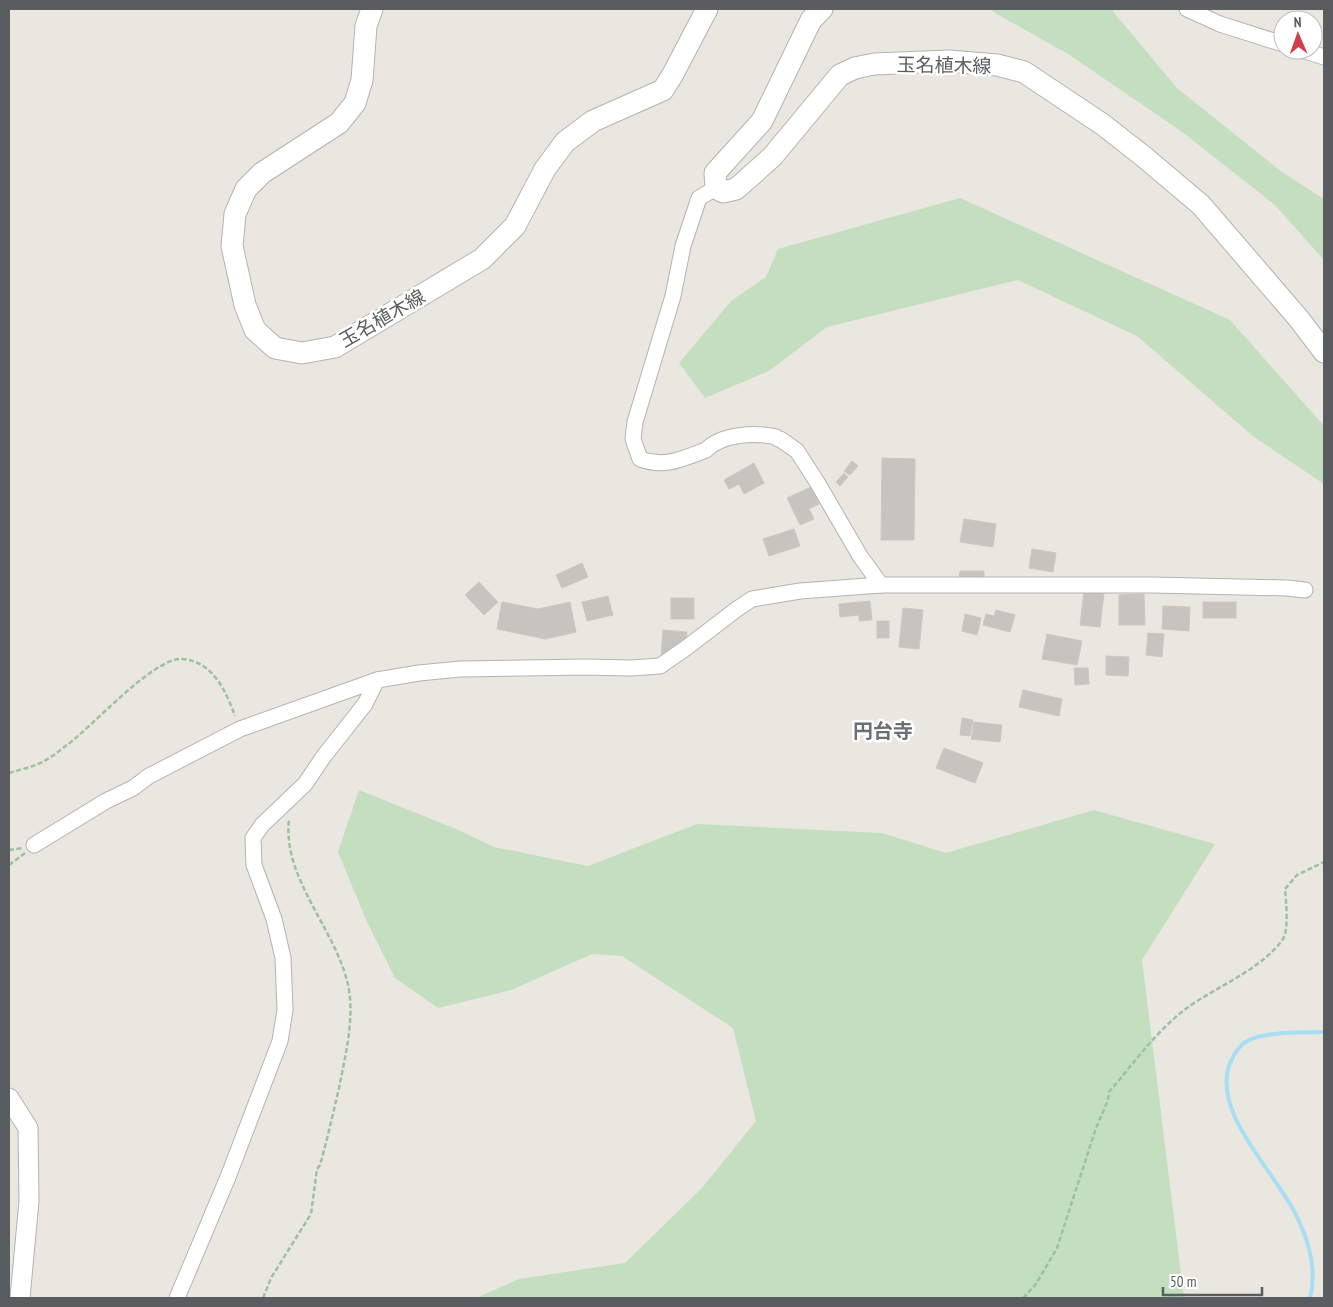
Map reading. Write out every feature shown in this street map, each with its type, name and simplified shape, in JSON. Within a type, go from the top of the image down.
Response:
[{"type":"main road","name":"玉名植木線","points":[[372,9],[366,26],[362,80],[354,103],[339,123],[262,173],[246,189],[235,214],[232,246],[245,305],[255,330],[275,348],[302,353],[335,347],[482,259],[515,226],[545,169],[566,142],[593,121],[663,90],[707,9]]},
{"type":"main road","points":[[716,188],[716,173],[762,122],[811,20],[822,9]]},
{"type":"main road","name":"玉名植木線","points":[[716,188],[723,192],[736,190],[772,157],[840,75],[855,68],[874,64],[949,61],[997,65],[1024,72],[1102,124],[1143,156],[1201,206],[1300,319],[1324,352]]},
{"type":"street","points":[[1186,9],[1220,24],[1273,41]]},
{"type":"street","points":[[716,188],[699,198],[683,246],[673,296],[635,422],[633,439],[640,459],[652,463],[671,463],[736,436],[763,433],[780,439],[796,451],[817,482],[860,556],[881,585]]},
{"type":"street","points":[[34,846],[106,801],[133,788],[149,776],[240,729],[378,680],[460,669],[631,668],[660,666],[737,608],[752,599],[800,591],[881,585],[1153,585],[1305,590]]},
{"type":"street","points":[[177,1298],[228,1177],[280,1041],[285,1010],[283,958],[274,919],[254,865],[253,838],[262,825],[305,784],[324,756],[365,704],[378,680]]},
{"type":"street","points":[[9,1098],[28,1128],[29,1201],[20,1298]]},
{"type":"path","points":[[9,773],[38,764],[67,745],[145,677],[163,665],[180,659],[195,662],[215,675],[227,693],[240,729]]},
{"type":"path","points":[[263,1298],[271,1278],[311,1214],[317,1169],[320,1165],[346,1053],[350,1016],[349,990],[343,971],[328,934],[302,884],[291,854],[287,833],[291,799]]},
{"type":"path","points":[[9,866],[34,846]]},
{"type":"path","points":[[1023,1298],[1036,1284],[1056,1248],[1096,1128],[1108,1100],[1109,1092],[1153,1038],[1187,1008],[1266,957],[1284,937],[1286,918],[1285,890],[1297,875],[1324,862]]},
{"type":"green space","points":[[991,9],[1111,9],[1177,88],[1282,172],[1324,199],[1324,260],[1275,205],[1181,131],[1068,54]]},
{"type":"green space","points":[[960,198],[1230,320],[1324,426],[1324,484],[1254,437],[1137,336],[1018,280],[827,327],[769,371],[705,398],[679,363],[731,301],[766,277],[778,249]]},
{"type":"green space","points":[[359,790],[456,829],[494,847],[588,866],[697,824],[882,833],[946,853],[1094,810],[1215,844],[1142,960],[1184,1298],[476,1298],[519,1279],[625,1263],[702,1188],[756,1121],[733,1028],[622,956],[592,954],[511,990],[438,1008],[395,978],[367,922],[338,852]]},
{"type":"building","points":[[882,458],[915,459],[914,540],[881,540]]},
{"type":"building","points":[[852,461],[858,466],[850,475],[844,471]]},
{"type":"building","points":[[754,463],[764,483],[744,494],[739,484],[729,489],[724,480]]},
{"type":"building","points":[[844,473],[848,477],[840,486],[836,482]]},
{"type":"building","points":[[811,487],[819,504],[809,509],[814,519],[800,525],[787,498]]},
{"type":"building","points":[[964,519],[996,524],[993,547],[960,542]]},
{"type":"building","points":[[794,529],[800,546],[769,556],[763,539]]},
{"type":"building","points":[[1032,549],[1056,553],[1053,572],[1029,568]]},
{"type":"building","points":[[582,563],[588,577],[562,588],[556,575]]},
{"type":"building","points":[[960,571],[984,571],[984,582],[959,581]]},
{"type":"building","points":[[479,582],[498,602],[484,615],[465,595]]},
{"type":"building","points":[[1084,591],[1104,593],[1100,627],[1080,625]]},
{"type":"building","points":[[1144,594],[1145,625],[1119,625],[1119,595]]},
{"type":"building","points":[[608,596],[613,615],[587,621],[582,602]]},
{"type":"building","points":[[671,598],[694,598],[694,619],[671,619]]},
{"type":"building","points":[[870,601],[872,620],[859,621],[859,615],[840,617],[839,604]]},
{"type":"building","points":[[502,602],[538,609],[570,602],[576,632],[545,639],[497,629]]},
{"type":"building","points":[[1203,602],[1236,602],[1236,618],[1203,618]]},
{"type":"building","points":[[1163,606],[1190,607],[1189,631],[1162,629]]},
{"type":"building","points":[[903,608],[923,610],[919,649],[899,647]]},
{"type":"building","points":[[996,610],[1015,615],[1010,632],[983,625],[986,614],[994,616]]},
{"type":"building","points":[[965,614],[981,618],[977,635],[962,631]]},
{"type":"building","points":[[877,621],[889,621],[889,638],[877,638]]},
{"type":"building","points":[[663,630],[687,632],[686,648],[671,647],[671,657],[661,656]]},
{"type":"building","points":[[1148,633],[1164,634],[1162,657],[1146,655]]},
{"type":"building","points":[[1047,634],[1082,641],[1077,665],[1042,659]]},
{"type":"building","points":[[1106,656],[1129,657],[1128,676],[1106,675]]},
{"type":"building","points":[[1074,668],[1088,668],[1089,684],[1075,685]]},
{"type":"building","points":[[1023,690],[1062,699],[1059,716],[1019,707]]},
{"type":"building","points":[[962,718],[973,720],[970,736],[960,735]]},
{"type":"building","points":[[974,722],[1002,725],[1000,742],[971,739]]},
{"type":"building","points":[[944,748],[983,763],[975,783],[936,768]]},
{"type":"waterway","points":[[1310,1298],[1313,1278],[1309,1249],[1303,1230],[1290,1204],[1238,1124],[1230,1103],[1226,1083],[1230,1063],[1235,1053],[1249,1040],[1266,1035],[1324,1032]]},
{"type":"district","name":"円台寺","points":[[883,731]]}]
